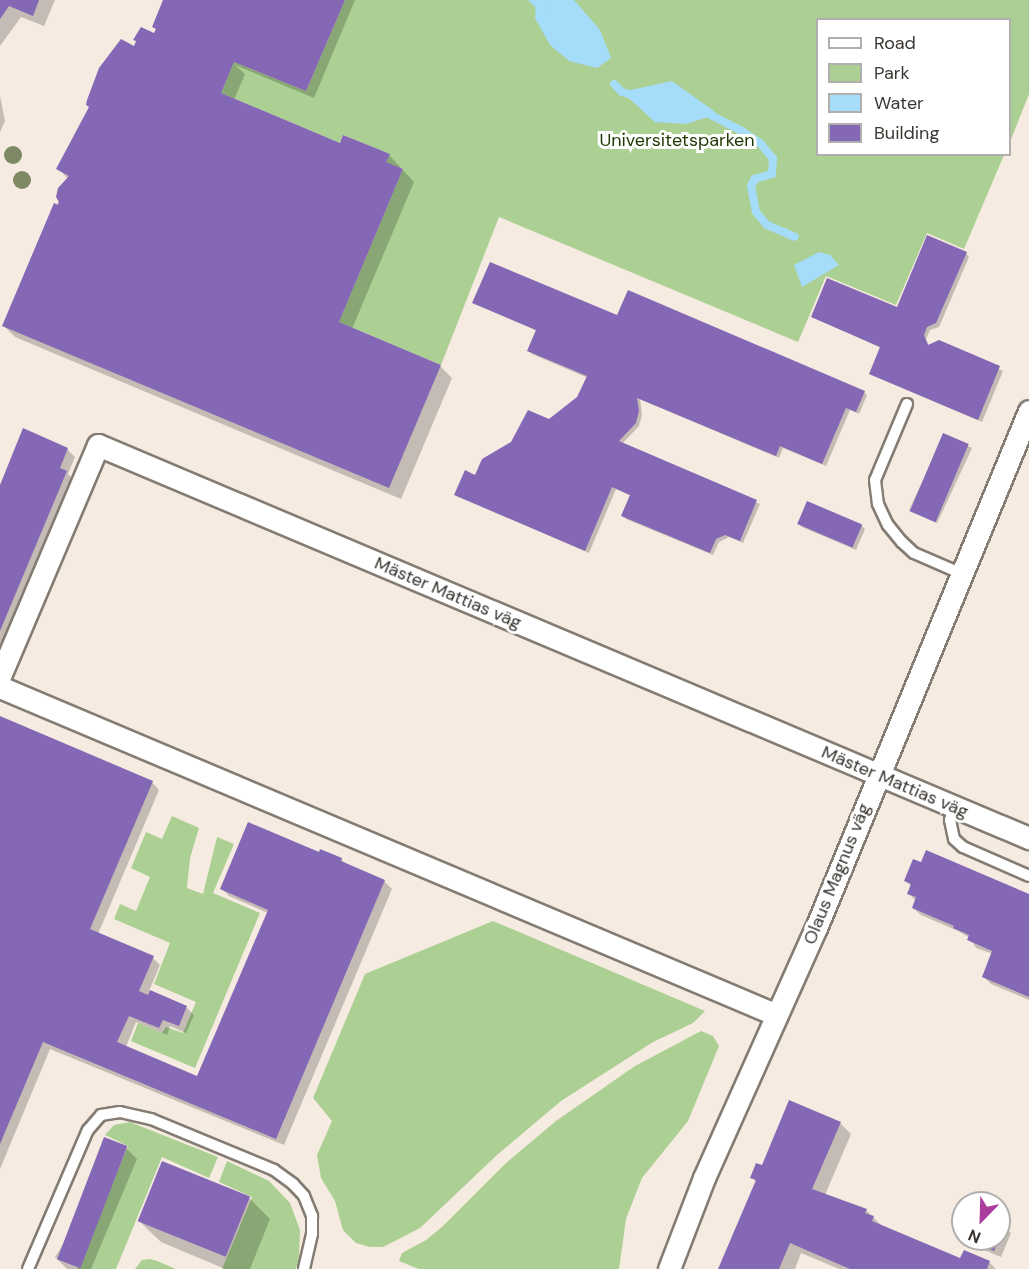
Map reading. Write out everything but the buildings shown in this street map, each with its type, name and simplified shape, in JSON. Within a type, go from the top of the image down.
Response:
[{"type":"street","name":"Olaus Magnus väg","points":[[669,1269],[704,1178],[816,928],[960,573],[1029,411]]},
{"type":"street","name":"Mäster Mattias väg","points":[[0,676],[98,445],[1029,838]]},
{"type":"street","points":[[0,687],[777,1015]]},
{"type":"lane","points":[[907,404],[875,480],[878,504],[888,525],[914,553],[960,573]]},
{"type":"lane","points":[[954,807],[950,820],[954,839],[963,847],[1029,876]]},
{"type":"lane","points":[[28,1269],[88,1130],[101,1115],[120,1112],[151,1119],[274,1170],[293,1184],[304,1196],[312,1216],[312,1234],[304,1269]]},
{"type":"green space","name":"Universitetsparken","points":[[345,0],[1029,0],[1029,94],[1011,139],[1011,18],[816,18],[816,156],[1004,156],[964,249],[927,233],[896,305],[826,276],[798,342],[499,217],[441,365],[339,322],[403,169],[386,162],[389,154],[343,135],[340,143],[221,93],[234,62],[306,91]]},
{"type":"green space","points":[[172,816],[199,828],[190,858],[187,888],[203,894],[217,837],[234,844],[213,893],[260,913],[195,1068],[131,1041],[138,1023],[162,1033],[166,1027],[183,1033],[196,1002],[154,984],[170,943],[114,919],[120,904],[136,911],[150,877],[131,868],[146,832],[162,839]]},
{"type":"green space","points":[[493,921],[705,1011],[693,1023],[653,1042],[561,1101],[497,1155],[420,1228],[383,1247],[370,1247],[356,1243],[343,1230],[335,1201],[321,1178],[317,1155],[332,1121],[313,1098],[365,974]]},
{"type":"green space","points":[[701,1031],[713,1036],[719,1046],[688,1121],[642,1178],[626,1219],[619,1269],[419,1269],[399,1261],[402,1253],[426,1240],[442,1227],[506,1163],[556,1121],[635,1066]]},
{"type":"green space","points":[[130,1122],[218,1157],[209,1178],[162,1157],[116,1269],[77,1269],[128,1146],[105,1135],[114,1125]]},
{"type":"green space","points":[[227,1161],[269,1181],[290,1203],[300,1230],[299,1258],[296,1269],[222,1269],[252,1197],[219,1182]]},
{"type":"green space","points":[[150,1259],[176,1269],[135,1269],[142,1260]]},
{"type":"water","points":[[539,0],[574,0],[600,30],[611,58],[597,68],[569,61],[550,45],[535,18],[536,2]]},
{"type":"water","points":[[672,81],[714,111],[714,115],[686,124],[655,122],[622,92]]},
{"type":"water","points":[[819,252],[830,255],[839,265],[802,287],[794,265]]},
{"type":"waterway","points":[[533,0],[544,9]]},
{"type":"waterway","points":[[614,84],[622,92],[632,95]]},
{"type":"waterway","points":[[705,112],[742,131],[761,144],[773,159],[772,174],[755,179],[751,186],[756,212],[767,225],[795,237]]}]
